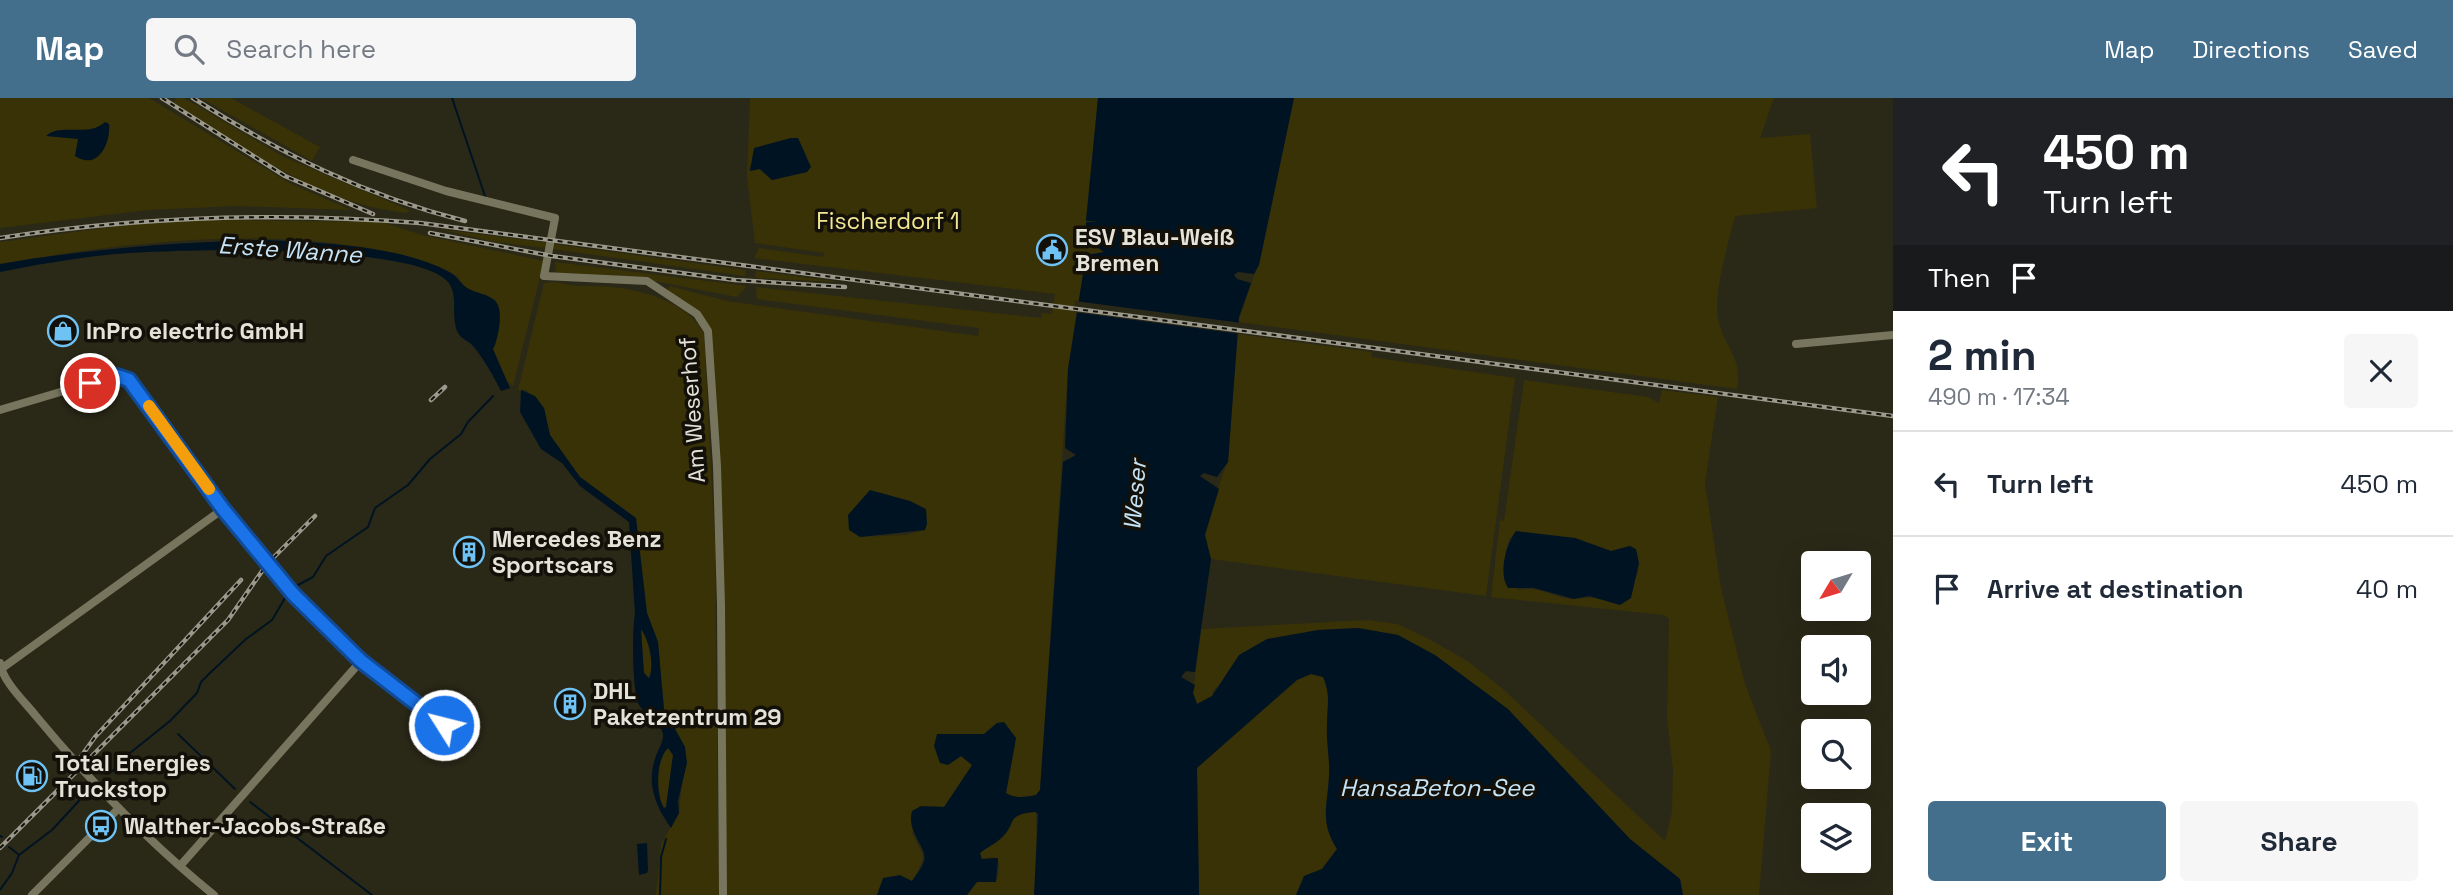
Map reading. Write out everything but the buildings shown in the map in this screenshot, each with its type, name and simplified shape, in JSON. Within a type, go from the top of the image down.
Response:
[{"type":"street","name":"Am Weserhof","points":[[353,160],[446,191],[555,218],[544,276],[647,281],[697,314],[705,324],[711,353],[718,494],[723,895]]},
{"type":"street","points":[[1796,344],[1893,335]]},
{"type":"street","points":[[0,410],[111,377],[124,376],[134,384],[223,509],[293,594],[361,661],[444,725]]},
{"type":"street","points":[[214,895],[180,866],[80,768],[0,669],[223,509]]},
{"type":"street","points":[[180,866],[361,661]]},
{"type":"street","points":[[32,895],[119,808]]},
{"type":"green space","points":[[0,98],[149,98],[291,184],[351,210],[237,206],[148,210],[0,228]]},
{"type":"green space","points":[[176,98],[184,98],[284,157],[409,210],[408,213],[376,208],[315,187],[256,156],[174,103]]},
{"type":"green space","points":[[201,98],[231,98],[320,147],[312,161]]},
{"type":"green space","name":"Fischerdorf 1","points":[[750,98],[1098,98],[1086,219],[1099,222],[1086,222],[1086,237],[1098,238],[1088,243],[1104,252],[1086,256],[1068,369],[1040,790],[1036,795],[1024,797],[1006,793],[1015,746],[997,723],[984,734],[959,736],[948,765],[961,756],[972,765],[949,803],[944,807],[933,806],[912,833],[922,853],[920,866],[912,881],[906,881],[877,895],[725,895],[723,606],[707,325],[666,292],[670,286],[727,301],[978,336],[979,328],[757,299],[756,287],[1041,318],[1042,313],[1052,314],[1055,294],[754,258],[759,248],[823,257],[824,253],[755,243],[747,177]],"holes":[[[798,138],[810,167],[807,172],[772,180],[759,169],[750,171],[749,167],[776,143]],[[848,515],[925,530],[905,535],[860,537]]]},
{"type":"green space","points":[[1294,98],[1774,98],[1760,138],[1810,134],[1817,208],[1735,216],[1722,267],[1717,308],[1720,328],[1735,359],[1737,389],[1238,322],[1261,256]]},
{"type":"green space","points":[[207,220],[382,222],[422,235],[544,261],[513,386],[503,378],[493,349],[496,343],[496,300],[466,288],[456,276],[440,267],[372,249],[319,242],[211,239],[103,248],[0,264],[0,242],[126,225]]},
{"type":"green space","points":[[438,229],[547,243],[546,248],[495,242]]},
{"type":"green space","points":[[553,244],[746,270],[745,276],[552,249]]},
{"type":"green space","points":[[555,262],[747,286],[737,297],[638,278],[556,273]]},
{"type":"green space","points":[[756,271],[834,281],[834,282],[755,278]]},
{"type":"green space","points":[[544,283],[604,286],[651,295],[688,314],[704,334],[715,543],[719,895],[656,895],[661,844],[679,813],[685,747],[664,709],[658,642],[647,613],[636,519],[580,477],[550,435],[544,408],[526,390],[518,390]]},
{"type":"green space","points":[[1237,334],[1372,352],[1371,357],[1515,378],[1486,596],[1211,559],[1205,537],[1228,462]]},
{"type":"green space","points":[[1524,380],[1648,397],[1659,403],[1662,390],[1718,397],[1705,483],[1721,588],[1745,684],[1771,751],[1759,895],[1683,895],[1680,879],[1630,839],[1585,792],[1398,635],[1358,628],[1318,630],[1214,689],[1212,696],[1197,704],[1193,693],[1201,629],[1367,620],[1397,624],[1469,662],[1503,689],[1665,841],[1672,812],[1673,770],[1667,718],[1669,619],[1664,615],[1491,597],[1500,520],[1504,521]],"holes":[[[1534,534],[1575,538],[1611,551],[1630,546],[1639,563],[1637,576],[1614,604],[1600,598],[1567,598],[1535,590],[1518,590],[1506,558],[1510,538]]]},
{"type":"green space","points":[[641,629],[650,652],[649,678],[644,673]]},
{"type":"green space","points":[[1311,674],[1323,677],[1327,689],[1329,769],[1326,821],[1337,849],[1322,869],[1304,876],[1296,895],[1199,895],[1197,768],[1266,705],[1297,680]]},
{"type":"green space","points":[[668,748],[673,755],[664,808],[658,777],[661,760]]},
{"type":"green space","points":[[1036,812],[1034,895],[967,895],[977,882],[991,882],[998,878],[999,863],[994,857],[981,859],[980,853],[1005,835],[1019,815]]},
{"type":"water","points":[[1098,98],[1294,98],[1259,265],[1254,274],[1238,272],[1234,275],[1237,279],[1251,283],[1239,317],[1228,462],[1217,477],[1204,473],[1200,476],[1219,489],[1205,535],[1211,559],[1195,672],[1186,671],[1181,677],[1195,685],[1193,693],[1197,704],[1212,696],[1239,655],[1267,639],[1318,630],[1358,628],[1398,635],[1435,655],[1508,709],[1630,839],[1680,879],[1683,895],[1296,895],[1304,876],[1322,869],[1337,849],[1326,821],[1329,769],[1327,689],[1323,677],[1311,674],[1297,680],[1197,768],[1199,895],[1034,895],[1038,814],[1035,812],[1019,815],[1005,835],[980,853],[982,859],[998,858],[996,882],[977,882],[967,895],[877,895],[883,878],[900,875],[912,881],[923,864],[923,850],[912,826],[912,811],[921,806],[944,807],[972,765],[961,756],[948,765],[940,763],[934,746],[937,734],[984,734],[997,723],[1004,722],[1016,738],[1006,793],[1024,797],[1036,795],[1040,790],[1063,462],[1076,455],[1065,448],[1068,369],[1086,255],[1104,252],[1086,239],[1098,238],[1086,237],[1086,222],[1099,222],[1086,221]]},
{"type":"water","points":[[105,122],[109,124],[108,140],[101,153],[90,160],[75,156],[78,139],[46,136],[59,130],[91,129]]},
{"type":"water","points":[[798,138],[811,167],[807,172],[772,180],[760,169],[750,171],[754,148]]},
{"type":"water","points":[[265,240],[336,244],[385,251],[409,256],[456,276],[467,288],[490,297],[498,306],[499,325],[493,349],[510,388],[501,391],[477,351],[458,333],[453,293],[448,282],[426,269],[388,260],[285,251],[178,251],[106,255],[0,272],[0,264],[99,250]]},
{"type":"water","points":[[521,390],[535,396],[544,408],[550,435],[580,477],[636,518],[647,613],[658,642],[664,709],[685,747],[687,763],[678,801],[679,813],[671,828],[661,813],[652,787],[653,769],[663,734],[639,705],[635,688],[635,614],[629,522],[580,486],[562,463],[541,449],[520,412]],"holes":[[[641,629],[650,653],[649,678],[644,673]],[[668,748],[673,755],[664,808],[659,794],[658,777],[661,760]]]},
{"type":"water","points":[[870,490],[910,501],[926,509],[925,530],[860,537],[849,530],[848,515]]},
{"type":"water","points":[[1516,531],[1575,538],[1611,551],[1630,546],[1636,549],[1639,563],[1631,598],[1620,605],[1589,596],[1574,599],[1534,588],[1508,588],[1504,575],[1504,559]]},
{"type":"water","points":[[647,843],[648,870],[647,873],[639,875],[637,844]]},
{"type":"pier","points":[[1075,301],[1242,323],[1241,334],[1074,312]]},
{"type":"waterway","points":[[452,98],[485,196]]},
{"type":"waterway","points":[[298,585],[313,577],[326,556],[368,527],[375,508],[408,485],[430,459],[461,434],[468,422],[493,396]]},
{"type":"waterway","points":[[106,774],[122,766],[130,753],[170,721],[197,693],[201,682],[211,672],[246,639],[272,620],[285,598]]},
{"type":"waterway","name":"Erste Wanne","points":[[178,734],[235,789]]},
{"type":"waterway","points":[[0,890],[12,873],[19,855],[52,830],[88,791]]},
{"type":"waterway","name":"Erste Wanne","points":[[250,802],[372,895]]},
{"type":"waterway","name":"Erste Wanne","points":[[660,895],[661,857],[666,839]]},
{"type":"waterway","points":[[9,847],[18,854]]},
{"type":"railway","points":[[162,98],[285,176],[373,214]]},
{"type":"railway","points":[[193,98],[258,137],[324,171],[393,199],[465,221]]},
{"type":"railway","points":[[0,238],[105,225],[210,218],[315,218],[420,223],[1893,416]]},
{"type":"railway","points":[[430,233],[552,256],[735,280],[845,287]]},
{"type":"railway","points":[[431,400],[445,387]]},
{"type":"railway","points":[[0,848],[228,620],[267,564],[315,516]]},
{"type":"railway","points":[[80,758],[95,737],[241,580]]},
{"type":"slow traffic","points":[[149,406],[209,489]]},
{"type":"place","name":"ESV Blau-Weiß Bremen","points":[[1052,250]]},
{"type":"place","name":"InPro electric GmbH","points":[[63,331]]},
{"type":"place","name":"Mercedes Benz Sportscars","points":[[469,552]]},
{"type":"place","name":"DHL Paketzentrum 29","points":[[570,704]]},
{"type":"place","name":"Total Energies Truckstop","points":[[32,776]]},
{"type":"place","name":"Walther-Jacobs-Straße","points":[[101,826]]},
{"type":"route","points":[[90,383],[124,376],[134,384],[223,509],[293,594],[361,661],[444,725]]},
{"type":"water label","name":"Weser","points":[[1135,495]]},
{"type":"water label","name":"HansaBeton-See","points":[[1437,788]]}]
